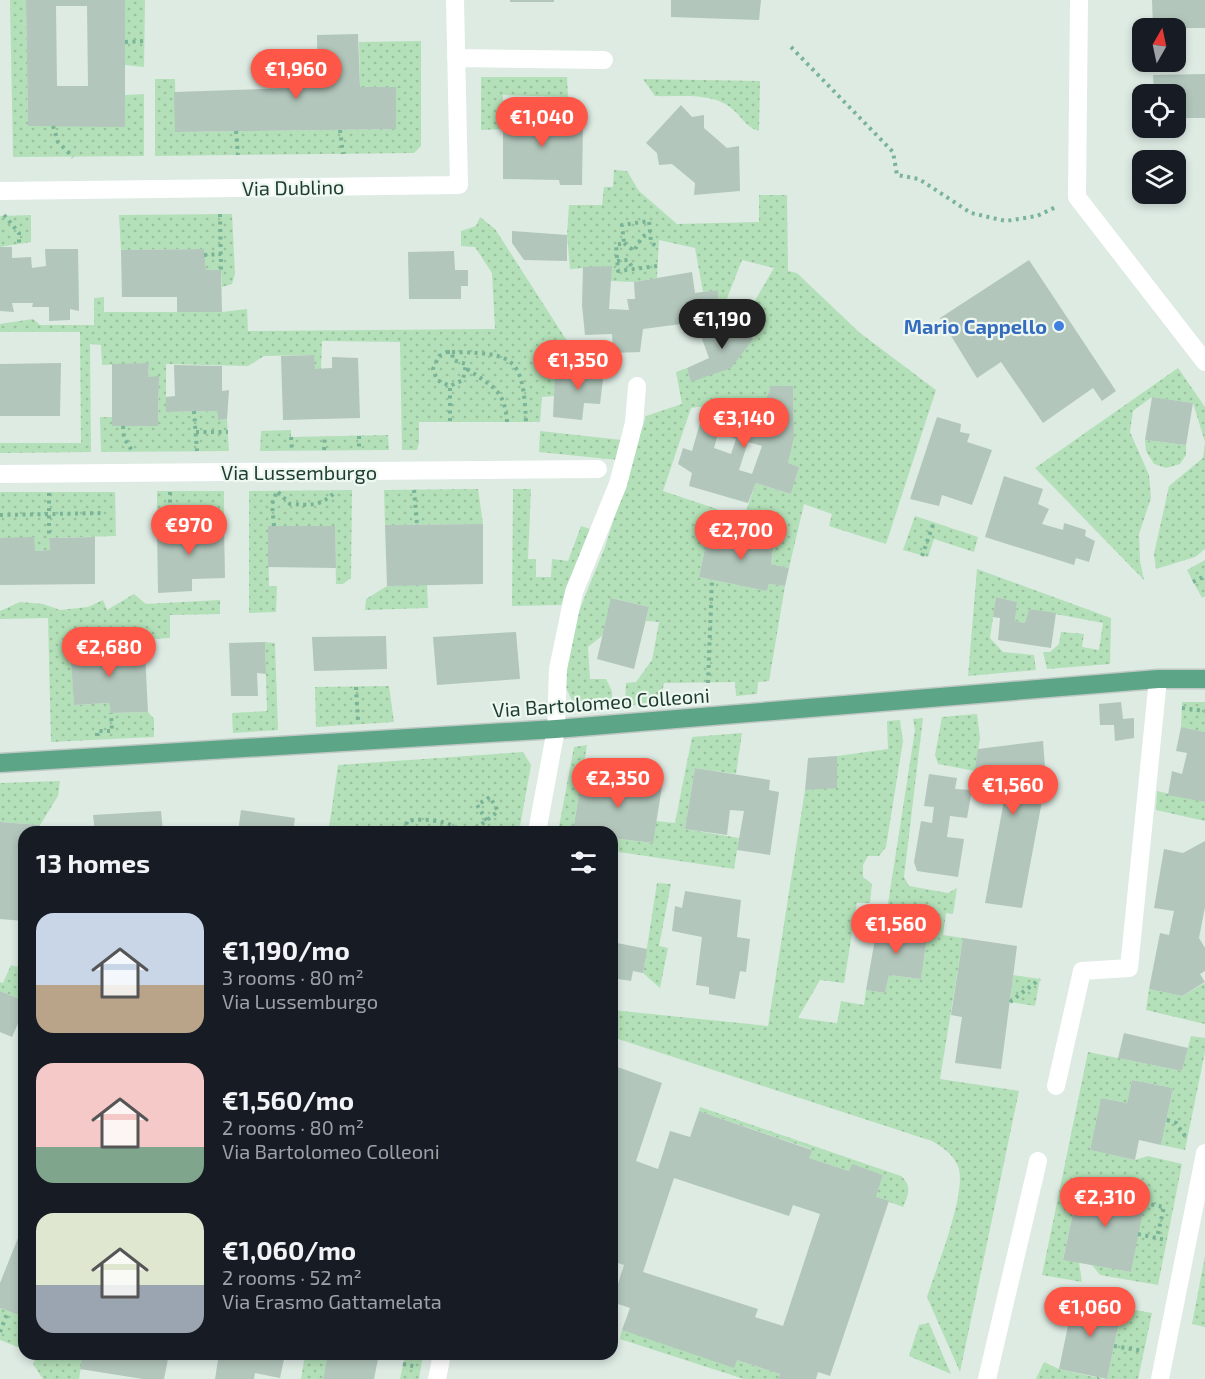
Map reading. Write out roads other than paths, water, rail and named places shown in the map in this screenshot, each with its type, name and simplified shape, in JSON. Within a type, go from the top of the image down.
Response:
[{"type":"main road","name":"Via Bartolomeo Colleoni","points":[[0,764],[556,729],[1158,679],[1205,680]]},
{"type":"street","name":"Via Dublino","points":[[0,191],[459,185],[455,0]]},
{"type":"street","points":[[1079,0],[1077,196],[1205,362]]},
{"type":"street","points":[[456,58],[604,60]]},
{"type":"street","points":[[538,826],[556,729],[558,669],[574,592],[618,484],[634,423],[637,386]]},
{"type":"street","name":"Via Lussemburgo","points":[[0,474],[598,469]]},
{"type":"street","points":[[1056,1086],[1082,971],[1129,968],[1158,679]]},
{"type":"street","points":[[1160,1379],[1205,1153]]},
{"type":"street","points":[[987,1379],[1038,1161]]},
{"type":"street","points":[[437,1379],[441,1360]]},
{"type":"place","name":"Mario Cappello","points":[[1059,326]]}]
